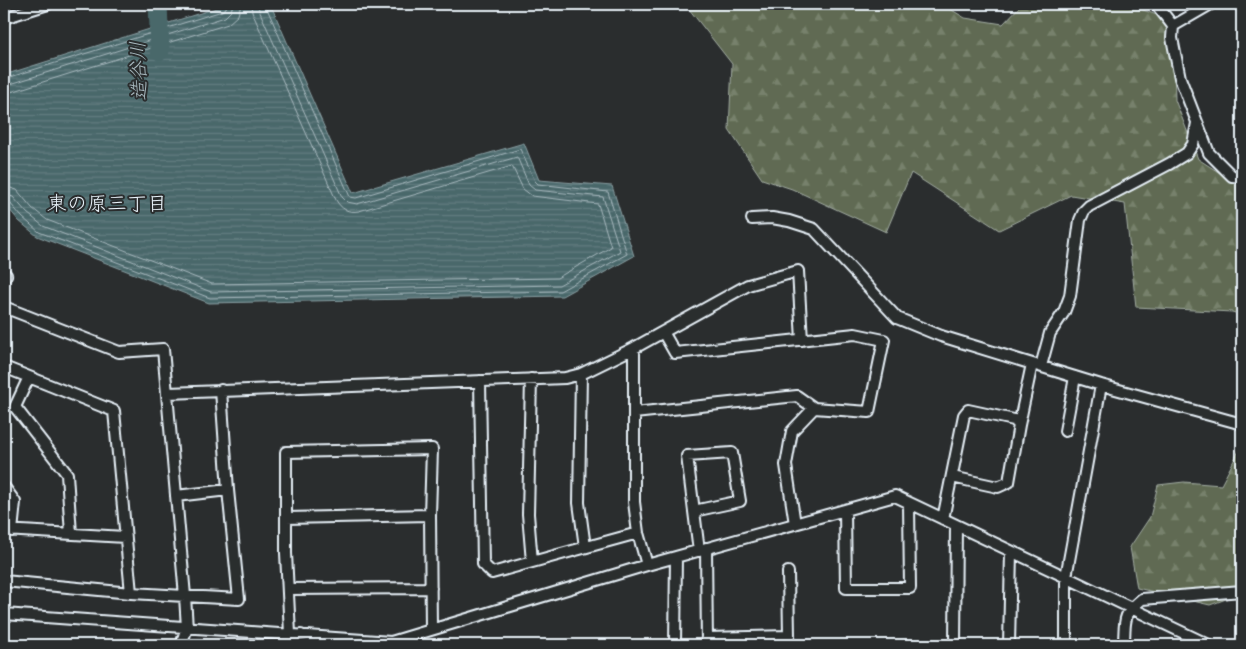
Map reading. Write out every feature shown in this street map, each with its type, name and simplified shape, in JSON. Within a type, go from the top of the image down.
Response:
[{"type":"street","points":[[4,18],[48,4]]},
{"type":"street","points":[[1156,4],[1174,26],[1172,38],[1180,78],[1209,153],[1232,176],[1242,177]]},
{"type":"street","points":[[1174,26],[1211,4]]},
{"type":"street","points":[[952,477],[998,487],[1009,482],[1019,425],[1037,365],[1050,333],[1064,312],[1070,296],[1080,220],[1084,211],[1089,206],[1187,153],[1193,144],[1197,123]]},
{"type":"street","points":[[752,219],[772,218],[789,220],[814,229],[897,318],[941,336],[1075,377],[1242,424]]},
{"type":"street","points":[[168,393],[565,378],[582,374],[634,348],[748,285],[798,271],[802,340]]},
{"type":"street","points":[[4,273],[6,275],[4,278]]},
{"type":"street","points":[[4,307],[119,352],[163,349],[185,596],[187,628],[183,638],[183,645]]},
{"type":"street","points":[[634,413],[797,396],[814,408],[869,412],[884,340],[855,334],[676,354],[663,332]]},
{"type":"street","points":[[634,348],[634,502],[638,533],[647,565]]},
{"type":"street","points":[[4,367],[114,411],[131,592]]},
{"type":"street","points":[[582,374],[580,503],[585,547]]},
{"type":"street","points":[[29,377],[15,407],[67,474],[71,534]]},
{"type":"street","points":[[1065,431],[1075,377]]},
{"type":"street","points":[[531,379],[528,514],[532,562]]},
{"type":"street","points":[[480,381],[483,564],[492,573],[638,533]]},
{"type":"street","points":[[1066,645],[1066,577],[1101,384]]},
{"type":"street","points":[[4,581],[239,599],[228,490],[221,390]]},
{"type":"street","points":[[796,524],[786,465],[792,432],[814,408]]},
{"type":"street","points":[[944,519],[964,415],[968,410],[1014,420],[1019,425]]},
{"type":"street","points":[[290,634],[286,452],[432,449],[430,515],[431,629]]},
{"type":"street","points":[[694,511],[740,501],[732,453],[687,456],[694,511],[703,549],[707,642],[789,636],[788,572]]},
{"type":"street","points":[[4,487],[15,502],[8,530],[125,537]]},
{"type":"street","points":[[176,496],[228,490]]},
{"type":"street","points":[[4,614],[290,634],[301,640],[391,643],[431,629],[647,565],[895,496],[1209,645]]},
{"type":"street","points":[[845,510],[846,588],[910,588],[909,503]]},
{"type":"street","points":[[286,518],[430,515]]},
{"type":"street","points":[[955,645],[956,525]]},
{"type":"street","points":[[1009,645],[1011,552]]},
{"type":"street","points":[[675,645],[676,557]]},
{"type":"street","points":[[288,589],[431,588]]},
{"type":"street","points":[[1124,645],[1125,621],[1130,609],[1142,599],[1242,591]]},
{"type":"green space","points":[[682,4],[942,4],[965,18],[1003,24],[1022,4],[1127,4],[1173,21],[1175,100],[1198,159],[1242,187],[1242,315],[1232,312],[1136,307],[1125,204],[1071,195],[999,230],[911,173],[886,232],[792,189],[762,179],[729,130],[732,64],[689,9]]},
{"type":"green space","points":[[1242,445],[1242,593],[1210,605],[1137,588],[1130,547],[1150,517],[1158,485],[1184,482],[1221,485]]},
{"type":"water","points":[[229,4],[268,4],[273,10],[353,193],[524,143],[539,180],[612,186],[634,256],[562,296],[209,303],[37,236],[19,221],[4,203],[4,75]]},
{"type":"waterway","name":"造谷川","points":[[158,4],[160,51]]},
{"type":"district","name":"東の原三丁目","points":[[107,203]]}]
